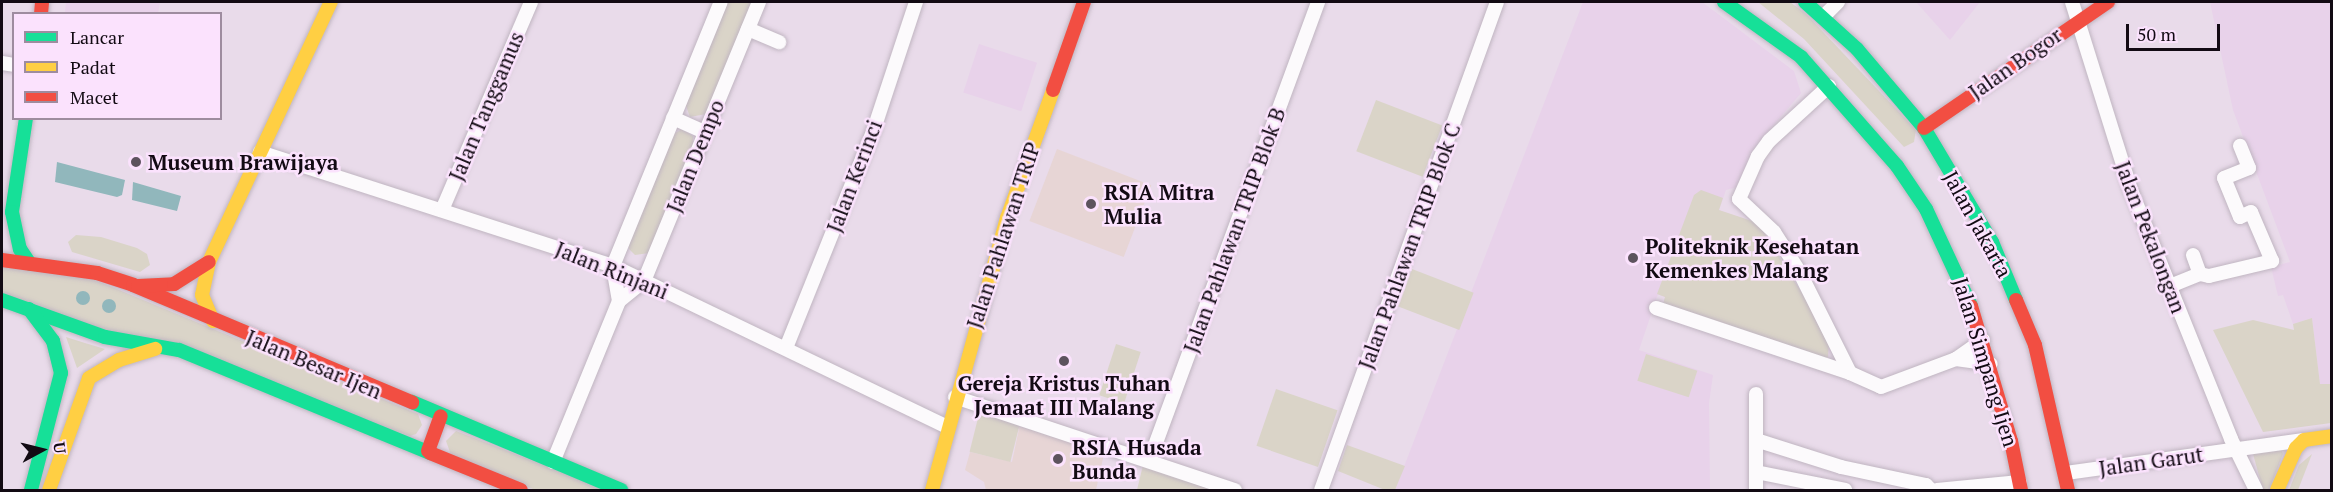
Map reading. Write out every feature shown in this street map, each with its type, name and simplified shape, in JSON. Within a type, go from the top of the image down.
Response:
[{"type":"main road","points":[[213,321],[202,296],[209,262],[331,2]]},
{"type":"main road","name":"Jalan Pahlawan TRIP","points":[[932,490],[955,397],[1007,218],[1084,2]]},
{"type":"main road","name":"Jalan Simpang Ijen","points":[[1724,2],[1801,57],[1829,86],[1897,166],[1926,209],[1956,265],[1983,340],[2020,486]]},
{"type":"main road","name":"Jalan Jakarta","points":[[1805,2],[1824,16],[1924,128],[1992,242],[2017,294],[2035,345],[2066,473],[2068,490]]},
{"type":"main road","name":"Jalan Bogor","points":[[1924,128],[2076,21],[2108,2]]},
{"type":"main road","points":[[2,246],[12,212],[26,120]]},
{"type":"main road","points":[[12,212],[20,249],[30,264]]},
{"type":"main road","name":"Jalan Besar Ijen","points":[[2,260],[97,273],[133,285],[213,321],[621,490]]},
{"type":"main road","points":[[133,285],[165,287],[186,279],[209,262]]},
{"type":"main road","name":"Jalan Besar Ijen","points":[[2,300],[105,337],[161,347],[205,360],[521,490]]},
{"type":"main road","points":[[26,307],[53,340],[61,373],[31,490]]},
{"type":"main road","points":[[49,490],[89,378],[119,360],[161,347]]},
{"type":"main road","points":[[428,451],[441,416]]},
{"type":"main road","points":[[2277,490],[2296,448],[2304,440],[2331,436]]},
{"type":"main road","name":"Jalan Pahlawan TRIP","points":[[937,473],[937,490]]},
{"type":"street","name":"Jalan Tanggamus","points":[[442,210],[531,2]]},
{"type":"street","name":"Jalan Dempo","points":[[613,267],[721,2]]},
{"type":"street","name":"Jalan Dempo","points":[[645,281],[759,2]]},
{"type":"street","name":"Jalan Kerinci","points":[[786,348],[874,129],[916,2]]},
{"type":"street","name":"Jalan Pahlawan TRIP Blok B","points":[[1150,459],[1318,2]]},
{"type":"street","name":"Jalan Pahlawan TRIP Blok C","points":[[1321,490],[1497,2]]},
{"type":"street","points":[[1824,16],[1838,2]]},
{"type":"street","name":"Jalan Pekalongan","points":[[2072,2],[2076,21],[2131,190],[2256,490]]},
{"type":"street","points":[[748,29],[779,42]]},
{"type":"street","points":[[1829,86],[1769,141],[1758,156],[1739,199],[1774,232],[1799,272],[1850,373]]},
{"type":"street","points":[[674,118],[705,132]]},
{"type":"street","points":[[2170,286],[2200,274],[2210,276],[2272,261],[2251,212],[2240,217],[2224,178],[2249,168],[2240,146]]},
{"type":"street","name":"Jalan Rinjani","points":[[260,152],[613,267],[948,427]]},
{"type":"street","points":[[2193,255],[2200,274]]},
{"type":"street","points":[[613,267],[619,301]]},
{"type":"street","points":[[553,462],[619,301],[645,281]]},
{"type":"street","points":[[1656,308],[1850,373],[1870,384],[1890,387],[1956,359],[1983,340]]},
{"type":"street","points":[[1956,359],[1990,364]]},
{"type":"street","points":[[1756,394],[1756,490]]},
{"type":"street","points":[[955,397],[1150,459],[1235,490]]},
{"type":"street","points":[[1756,440],[1885,484],[1926,485],[1931,490]]},
{"type":"street","name":"Jalan Garut","points":[[2066,473],[2304,440]]},
{"type":"street","points":[[1756,472],[1845,490]]},
{"type":"street","points":[[1937,490],[2020,486]]},
{"type":"shaded area","points":[[66,2],[160,2],[158,12],[65,12]]},
{"type":"shaded area","points":[[727,2],[753,2],[706,114],[690,117],[685,103]]},
{"type":"shaded area","name":"Politeknik Kesehatan Kemenkes Malang","points":[[1583,2],[1702,2],[1794,71],[1801,93],[1756,146],[1737,187],[1726,190],[1719,210],[1758,223],[1831,351],[1828,357],[1663,304],[1665,297],[1658,294],[1639,350],[1713,375],[1709,403],[1710,490],[1395,490]]},
{"type":"shaded area","points":[[1758,2],[1790,2],[1806,14],[1916,130],[1914,142],[1904,147],[1804,39]]},
{"type":"shaded area","points":[[1916,2],[1980,2],[1950,40]]},
{"type":"shaded area","points":[[2210,2],[2331,2],[2331,384],[2320,384],[2312,318],[2293,324],[2283,295],[2278,296],[2271,267],[2290,262],[2233,110]]},
{"type":"shaded area","points":[[979,44],[1037,63],[1021,111],[963,93]]},
{"type":"shaded area","points":[[1376,100],[1442,125],[1423,177],[1356,151]]},
{"type":"shaded area","points":[[682,129],[693,136],[693,145],[649,253],[635,255],[629,249],[628,242],[672,135]]},
{"type":"shaded area","name":"RSIA Mitra Mulia","points":[[1057,149],[1151,185],[1124,257],[1029,221]]},
{"type":"shaded area","points":[[57,162],[125,180],[122,195],[117,197],[55,182]]},
{"type":"shaded area","points":[[133,182],[181,196],[177,211],[132,200]]},
{"type":"shaded area","points":[[1701,190],[1723,198],[1719,210],[1758,223],[1812,309],[1829,342],[1828,357],[1822,359],[1663,304],[1665,297],[1657,294],[1694,195]]},
{"type":"shaded area","points":[[76,235],[101,237],[137,248],[147,254],[150,265],[140,272],[72,252],[68,242]]},
{"type":"shaded area","points":[[2,264],[83,275],[418,414],[422,425],[416,434],[410,436],[2,295]]},
{"type":"shaded area","points":[[1412,269],[1474,293],[1459,330],[1398,306]]},
{"type":"shaded area","points":[[83,291],[88,293],[90,298],[88,303],[83,305],[78,303],[76,298],[78,293]]},
{"type":"shaded area","points":[[109,299],[114,301],[116,306],[114,311],[109,313],[104,311],[102,306],[104,301]]},
{"type":"shaded area","points":[[2312,318],[2320,384],[2331,384],[2331,423],[2263,432],[2213,330],[2253,320],[2294,330],[2293,324]]},
{"type":"shaded area","points":[[66,337],[85,343],[105,349],[77,368]]},
{"type":"shaded area","points":[[1116,344],[1141,352],[1124,403],[1099,395]]},
{"type":"shaded area","points":[[1646,354],[1697,371],[1689,397],[1637,381]]},
{"type":"shaded area","points":[[1276,389],[1337,410],[1318,467],[1256,446]]},
{"type":"shaded area","points":[[979,414],[1020,424],[1010,462],[970,452]]},
{"type":"shaded area","name":"RSIA Husada Bunda","points":[[1020,424],[1104,454],[1096,490],[986,490],[984,482],[965,470],[970,452],[1012,462]]},
{"type":"shaded area","points":[[456,431],[607,490],[535,490],[451,455],[446,441]]},
{"type":"shaded area","points":[[1347,445],[1405,466],[1395,490],[1385,490],[1338,471]]},
{"type":"shaded area","points":[[2281,448],[2283,454],[2269,490],[2263,490],[2253,454]]},
{"type":"shaded area","points":[[2312,454],[2298,490],[2289,490],[2299,465]]},
{"type":"shaded area","points":[[1143,465],[1216,490],[1137,490]]},
{"type":"traffic: fast","points":[[1724,2],[1801,57],[1897,166],[1926,209],[1971,306]]},
{"type":"traffic: fast","points":[[1805,2],[1857,49],[1924,128],[1992,242],[2016,300]]},
{"type":"traffic: fast","points":[[26,120],[12,212],[20,249],[30,264]]},
{"type":"traffic: fast","points":[[2,300],[105,337],[179,350],[430,453]]},
{"type":"traffic: fast","points":[[29,309],[53,341],[61,373],[31,490]]},
{"type":"traffic: fast","points":[[412,402],[621,490]]},
{"type":"traffic: slow","points":[[213,321],[202,295],[209,262],[331,2]]},
{"type":"traffic: slow","points":[[932,490],[1007,218],[1053,90]]},
{"type":"traffic: slow","points":[[49,490],[89,378],[119,360],[155,349]]},
{"type":"traffic: slow","points":[[2277,490],[2296,448],[2304,440],[2332,436]]},
{"type":"traffic: jam","points":[[41,12],[42,2]]},
{"type":"traffic: jam","points":[[1053,90],[1084,2]]},
{"type":"traffic: jam","points":[[1924,128],[2108,2]]},
{"type":"traffic: jam","points":[[2,260],[97,273],[133,285],[412,402]]},
{"type":"traffic: jam","points":[[138,286],[174,284],[209,262]]},
{"type":"traffic: jam","points":[[2016,300],[2035,345],[2068,490]]},
{"type":"traffic: jam","points":[[1971,306],[2011,441],[2021,490]]},
{"type":"traffic: jam","points":[[428,451],[441,416]]},
{"type":"traffic: jam","points":[[430,453],[521,490]]},
{"type":"place","name":"Museum Brawijaya","points":[[136,162]]},
{"type":"place","name":"RSIA Mitra Mulia","points":[[1091,204]]},
{"type":"place","name":"Politeknik Kesehatan Kemenkes Malang","points":[[1633,258]]},
{"type":"place","name":"Gereja Kristus Tuhan Jemaat III Malang","points":[[1064,361]]},
{"type":"place","name":"RSIA Husada Bunda","points":[[1058,459]]}]
